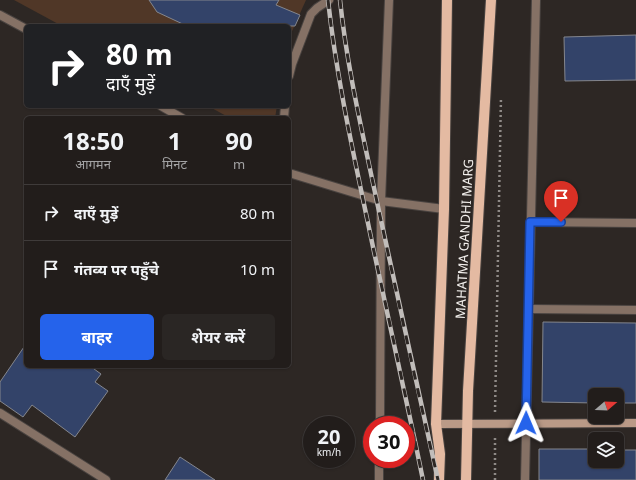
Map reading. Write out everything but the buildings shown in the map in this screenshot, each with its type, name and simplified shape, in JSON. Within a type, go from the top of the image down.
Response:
[{"type":"main road","name":"MAHATMA GANDHI MARG","points":[[439,480],[440,454],[436,424],[444,209],[447,0]]},
{"type":"main road","name":"MAHATMA GANDHI MARG","points":[[466,480],[469,383],[491,0]]},
{"type":"street","points":[[291,68],[311,14],[316,8],[329,0]]},
{"type":"street","points":[[380,416],[381,201],[389,0]]},
{"type":"street","points":[[525,480],[536,0]]},
{"type":"street","points":[[0,15],[24,28]]},
{"type":"street","points":[[164,108],[178,116]]},
{"type":"street","points":[[291,171],[381,201],[444,209]]},
{"type":"street","points":[[530,222],[636,223]]},
{"type":"street","points":[[528,309],[636,310]]},
{"type":"street","points":[[0,413],[106,480]]},
{"type":"street","points":[[436,424],[636,423]]},
{"type":"street","points":[[379,468],[379,480]]},
{"type":"path","points":[[495,480],[501,96]]},
{"type":"shaded area","points":[[14,0],[306,0],[291,34],[291,24],[58,24]]},
{"type":"shaded area","points":[[212,108],[277,108],[275,116],[226,116]]},
{"type":"railway","points":[[328,0],[336,62],[348,124],[423,480]]},
{"type":"railway","points":[[340,0],[351,76],[361,127],[438,480]]},
{"type":"route","points":[[526,423],[530,222],[561,222]]}]
